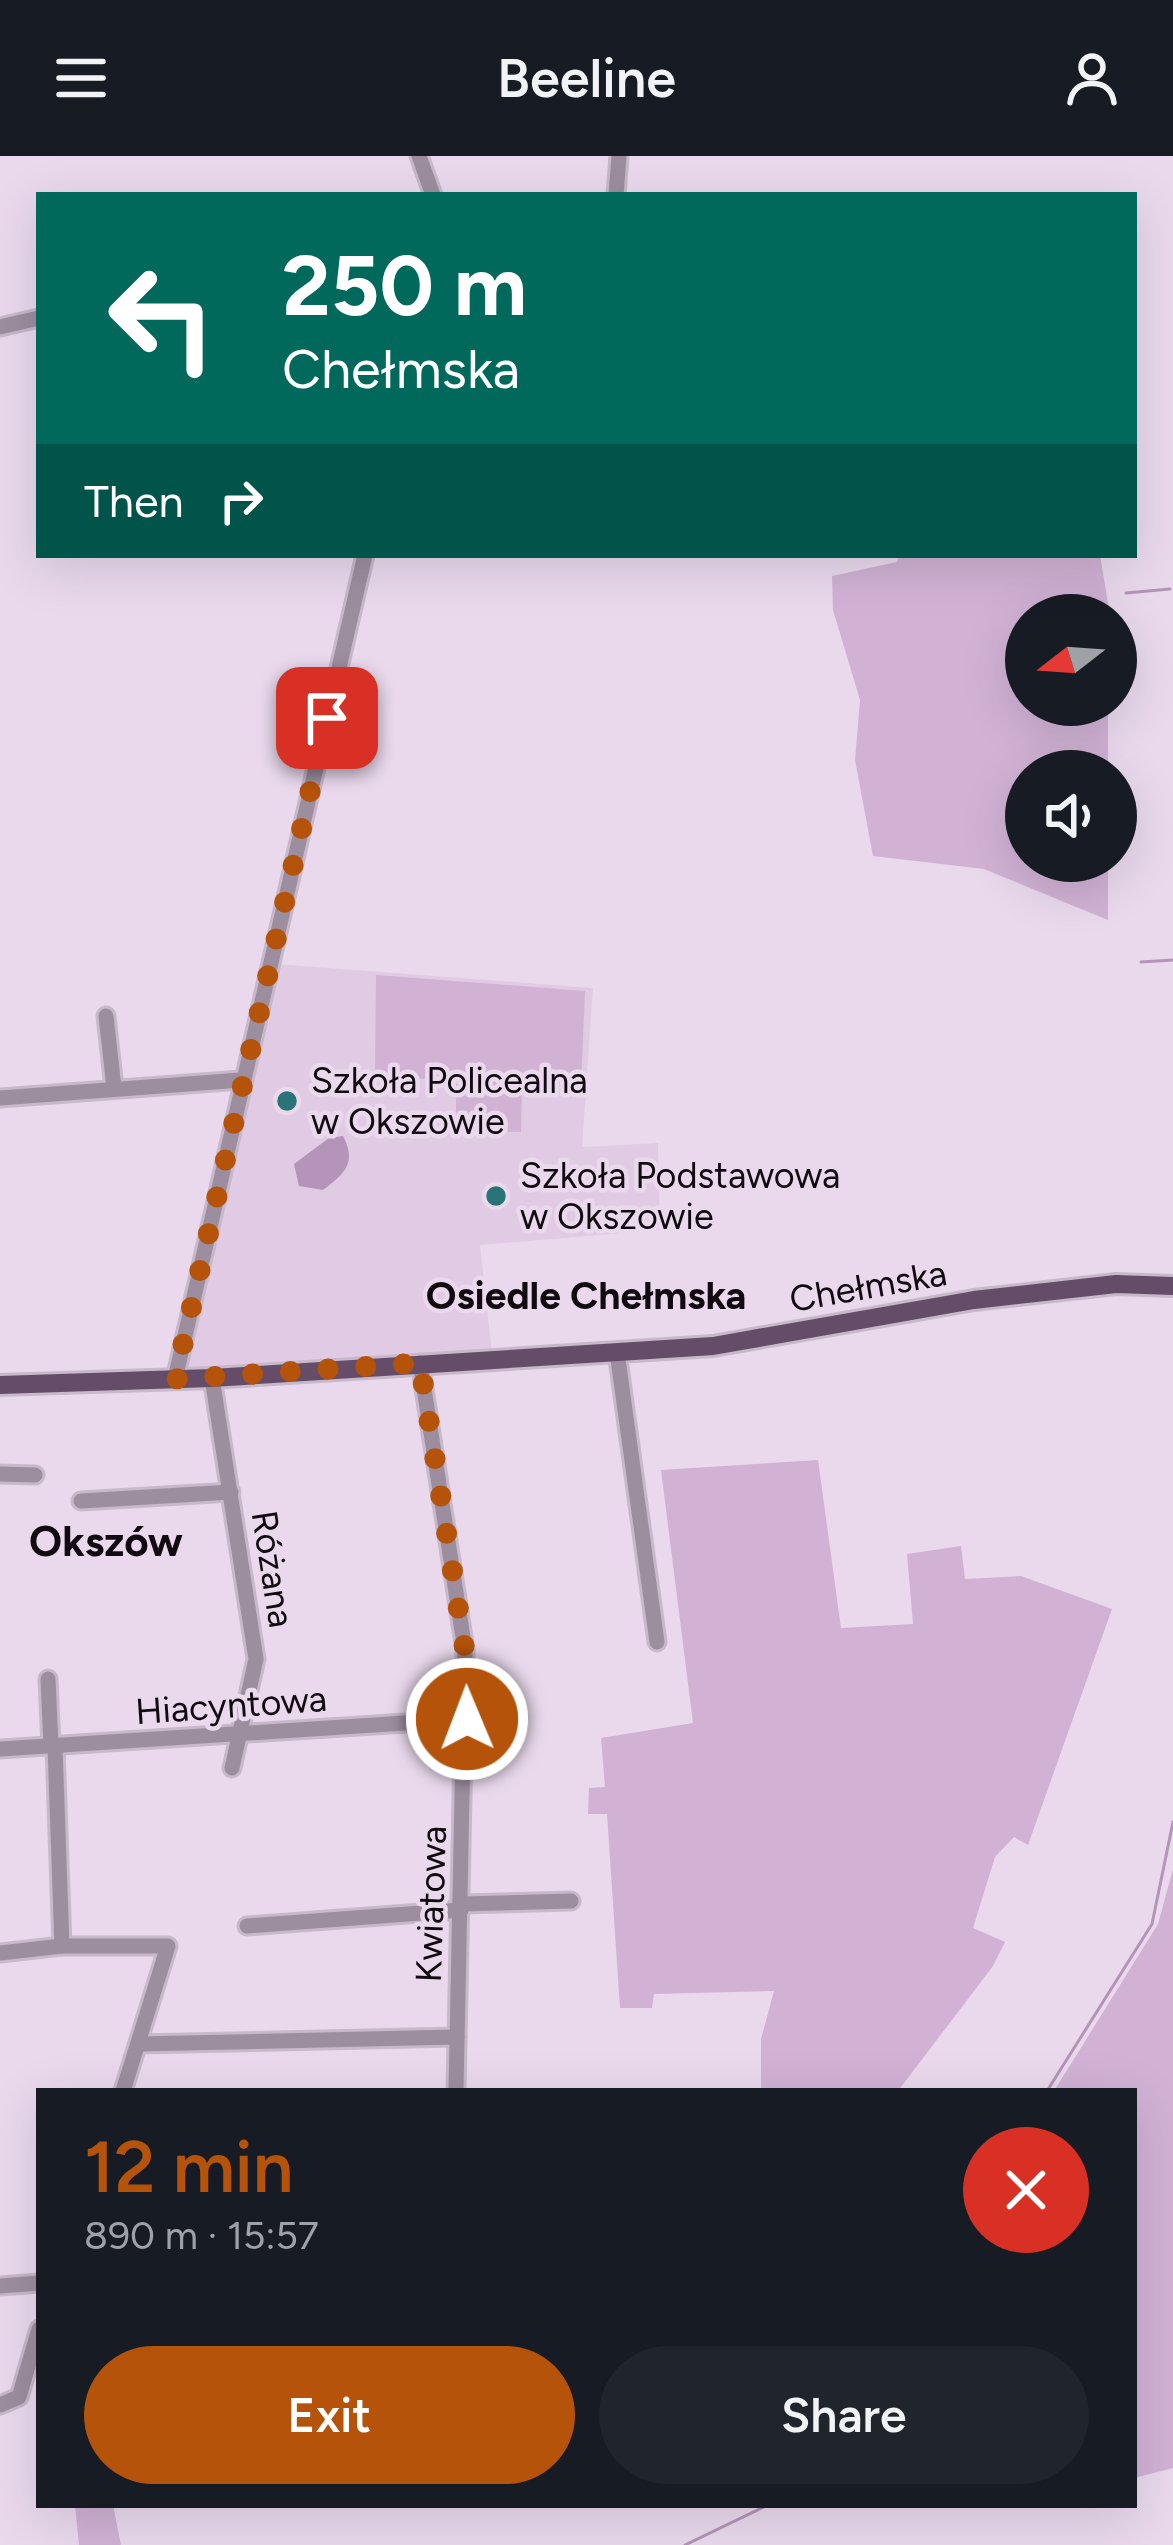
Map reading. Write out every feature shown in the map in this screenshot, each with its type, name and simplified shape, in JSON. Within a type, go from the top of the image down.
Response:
[{"type":"main road","name":"Chełmska","points":[[0,1385],[212,1378],[726,1344],[974,1300],[1087,1286],[1173,1286]]},
{"type":"street","points":[[418,156],[432,192]]},
{"type":"street","points":[[616,192],[620,156]]},
{"type":"street","points":[[0,327],[36,318]]},
{"type":"street","points":[[175,1379],[364,558]]},
{"type":"street","points":[[106,1016],[114,1088]]},
{"type":"street","points":[[0,1098],[241,1080]]},
{"type":"street","points":[[616,1352],[657,1642]]},
{"type":"street","name":"Kwiatowa","points":[[420,1363],[465,1651],[456,2088]]},
{"type":"street","name":"Różana","points":[[212,1378],[256,1659],[232,1768]]},
{"type":"street","points":[[0,1474],[35,1474]]},
{"type":"street","points":[[81,1501],[231,1492]]},
{"type":"street","points":[[48,1679],[62,1946]]},
{"type":"street","name":"Hiacyntowa","points":[[0,1749],[467,1719]]},
{"type":"street","points":[[247,1926],[571,1901]]},
{"type":"street","points":[[0,1953],[62,1946],[168,1946],[123,2088]]},
{"type":"street","points":[[138,2044],[458,2037]]},
{"type":"street","points":[[0,2286],[36,2283]]},
{"type":"street","points":[[0,2405],[19,2397],[36,2339]]},
{"type":"shaded area","points":[[899,558],[1100,558],[1106,594],[1005,594],[1005,726],[1108,726],[1108,750],[1005,750],[1005,878],[984,869],[873,856],[855,760],[860,700],[833,610],[832,576]]},
{"type":"shaded area","points":[[1016,882],[1108,882],[1108,920]]},
{"type":"shaded area","points":[[276,964],[593,988],[582,1147],[658,1143],[660,1230],[480,1245],[492,1353],[183,1373]]},
{"type":"shaded area","points":[[376,975],[585,991],[581,1087],[522,1084],[521,1132],[456,1131],[456,1084],[496,1083],[375,1076]]},
{"type":"shaded area","points":[[343,1136],[349,1160],[343,1173],[323,1190],[299,1186],[294,1164],[329,1138]]},
{"type":"shaded area","points":[[818,1460],[841,1628],[913,1624],[907,1554],[961,1546],[965,1579],[1021,1576],[1112,1609],[1028,1845],[1014,1837],[995,1857],[973,1928],[1005,1942],[993,1966],[900,2088],[761,2088],[761,2039],[774,1991],[654,1994],[652,2008],[620,2008],[607,1814],[588,1814],[589,1788],[605,1787],[601,1738],[693,1723],[661,1470]]},
{"type":"shaded area","points":[[1173,1869],[1173,2468],[1137,2477],[1137,2088],[1056,2088],[1158,1924]]},
{"type":"shaded area","points":[[75,2508],[114,2508],[121,2545],[79,2545]]},
{"type":"waterway","points":[[1126,593],[1170,589]]},
{"type":"waterway","points":[[1141,962],[1173,960]]},
{"type":"waterway","points":[[1049,2088],[1152,1924],[1173,1822]]},
{"type":"waterway","points":[[685,2545],[762,2508]]},
{"type":"place","name":"Szkoła Policealna w Okszowie","points":[[287,1101]]},
{"type":"place","name":"Szkoła Podstawowa w Okszowie","points":[[496,1196]]},
{"type":"district","name":"Osiedle Chełmska","points":[[586,1295]]},
{"type":"district","name":"Okszów","points":[[106,1541]]},
{"type":"route","points":[[327,718],[175,1379],[420,1363],[465,1651],[467,1719]]}]
